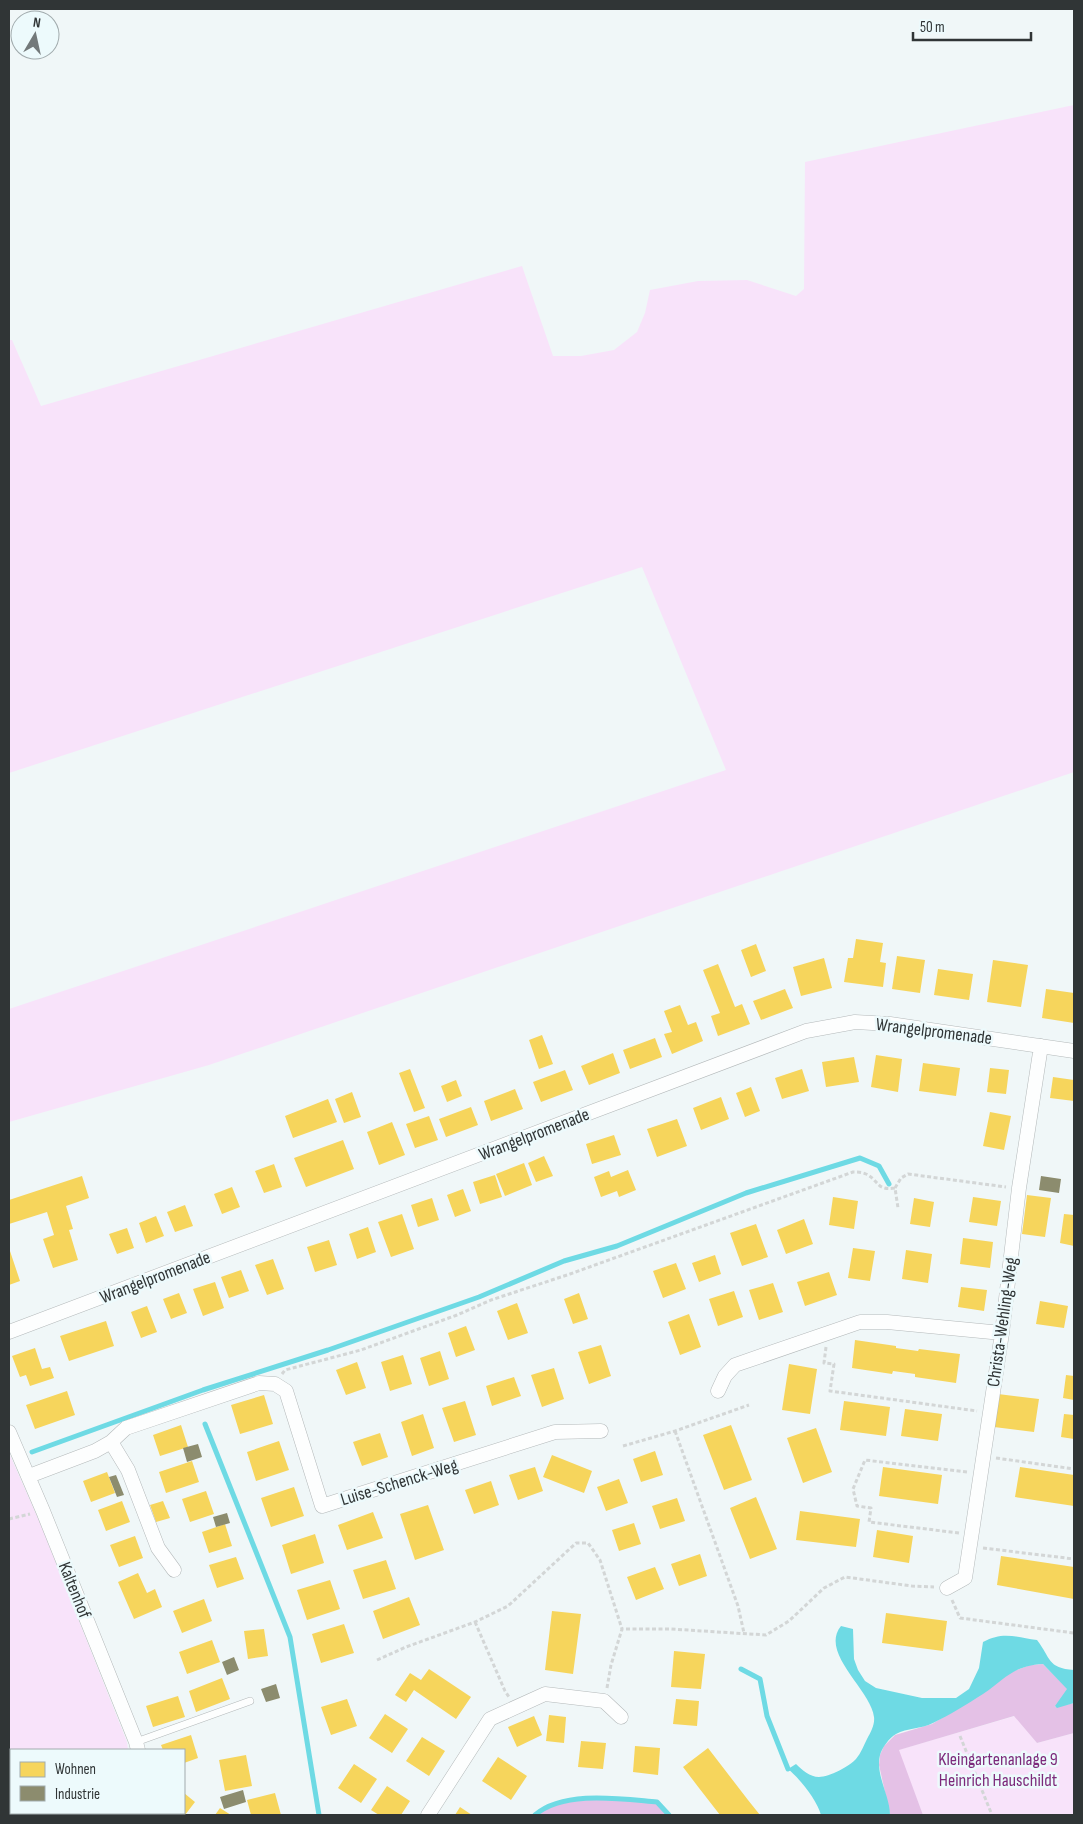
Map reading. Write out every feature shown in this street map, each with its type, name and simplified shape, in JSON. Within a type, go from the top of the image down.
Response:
[{"type":"street","name":"Wrangelpromenade","points":[[9,1332],[806,1031],[855,1022],[890,1024],[1074,1050]]},
{"type":"street","name":"Christa-Wehling-Weg","points":[[947,1588],[964,1578],[1002,1334],[1019,1188],[1041,1046]]},
{"type":"street","points":[[718,1391],[725,1376],[735,1365],[860,1322],[887,1322],[1002,1334]]},
{"type":"street","points":[[29,1476],[95,1451],[111,1442],[126,1428],[259,1383],[275,1384]]},
{"type":"street","name":"Luise-Schenck-Weg","points":[[275,1384],[286,1391],[322,1506],[556,1432],[601,1431]]},
{"type":"street","name":"Kaltenhof","points":[[9,1432],[29,1476],[137,1746]]},
{"type":"street","points":[[111,1442],[128,1470],[158,1548],[174,1570]]},
{"type":"street","points":[[428,1815],[490,1720],[545,1694],[604,1701],[621,1717]]},
{"type":"lane","points":[[137,1746],[250,1701]]},
{"type":"path","points":[[275,1384],[285,1370],[361,1350],[457,1316],[491,1300],[570,1274],[853,1172],[866,1173],[875,1183],[886,1190],[895,1188]]},
{"type":"path","points":[[898,1208],[895,1188],[901,1178],[908,1174],[1019,1188]]},
{"type":"path","points":[[827,1333],[824,1362],[834,1364],[830,1391],[990,1413]]},
{"type":"path","points":[[623,1446],[675,1431],[749,1405]]},
{"type":"path","points":[[675,1431],[738,1606],[744,1633]]},
{"type":"path","points":[[983,1456],[1074,1469]]},
{"type":"path","points":[[980,1474],[865,1460],[853,1489],[857,1506],[871,1508],[869,1522],[1074,1559]]},
{"type":"path","points":[[9,1519],[43,1511]]},
{"type":"path","points":[[377,1660],[406,1647],[475,1622],[508,1606],[576,1543],[588,1543],[600,1560],[622,1629],[611,1665],[604,1701]]},
{"type":"path","points":[[622,1629],[671,1629],[766,1635],[789,1621],[824,1588],[845,1577],[912,1586],[947,1588],[960,1618],[1074,1633]]},
{"type":"path","points":[[475,1622],[505,1691],[517,1707]]},
{"type":"path","points":[[960,1736],[992,1815]]},
{"type":"green space","points":[[1074,105],[1074,772],[209,1065],[9,1122],[9,1009],[726,770],[642,567],[9,773],[9,340],[12,340],[41,406],[522,266],[553,356],[581,356],[614,350],[637,332],[645,313],[650,290],[698,281],[747,280],[796,296],[804,289],[805,162]]},
{"type":"green space","points":[[9,1453],[40,1523],[127,1742],[128,1749],[10,1749],[10,1814],[135,1815],[9,1815]]},
{"type":"green space","name":"Kleingartenanlage 9 Heinrich Hauschildt","points":[[1015,1716],[1037,1743],[1074,1733],[1074,1815],[923,1815],[898,1750]]},
{"type":"shaded area","points":[[1043,1664],[1068,1689],[1055,1707],[1074,1703],[1074,1733],[1037,1743],[1014,1716],[899,1750],[923,1815],[890,1815],[879,1765],[880,1755],[884,1746],[895,1735],[932,1724],[983,1693],[1011,1672],[1030,1665]]},
{"type":"shaded area","points":[[602,1797],[657,1802],[669,1815],[535,1815],[558,1803]]},
{"type":"water","points":[[841,1626],[853,1629],[854,1659],[865,1681],[876,1688],[922,1698],[956,1698],[969,1689],[979,1668],[983,1642],[1003,1636],[1016,1636],[1037,1640],[1054,1664],[1065,1669],[1074,1670],[1074,1703],[1057,1708],[1055,1706],[1067,1689],[1043,1664],[1017,1670],[983,1694],[946,1716],[928,1725],[900,1732],[888,1741],[880,1755],[879,1770],[888,1800],[890,1815],[821,1815],[808,1790],[788,1769],[796,1764],[809,1774],[819,1777],[844,1768],[856,1759],[874,1722],[871,1706],[848,1672],[836,1648],[836,1637]]},
{"type":"building: Wohnen","points":[[856,939],[883,943],[880,962],[886,963],[883,987],[844,982],[848,958],[853,958]]},
{"type":"building: Wohnen","points":[[756,944],[766,971],[751,977],[741,950]]},
{"type":"building: Wohnen","points":[[897,956],[925,960],[920,993],[892,989]]},
{"type":"building: Wohnen","points":[[824,958],[832,988],[801,996],[793,967]]},
{"type":"building: Wohnen","points":[[993,960],[1028,965],[1021,1007],[987,1002]]},
{"type":"building: Wohnen","points":[[718,964],[735,1007],[742,1004],[750,1024],[718,1036],[711,1016],[720,1013],[703,970]]},
{"type":"building: Wohnen","points":[[938,969],[973,974],[969,1000],[934,995]]},
{"type":"building: Wohnen","points":[[785,989],[793,1008],[761,1020],[753,1001]]},
{"type":"building: Wohnen","points":[[1046,989],[1074,993],[1074,1023],[1042,1018]]},
{"type":"building: Wohnen","points":[[680,1005],[688,1025],[696,1022],[703,1041],[672,1054],[664,1034],[672,1032],[664,1011]]},
{"type":"building: Wohnen","points":[[542,1035],[553,1064],[539,1069],[529,1040]]},
{"type":"building: Wohnen","points":[[655,1038],[662,1057],[630,1069],[623,1050]]},
{"type":"building: Wohnen","points":[[613,1053],[620,1073],[589,1085],[581,1066]]},
{"type":"building: Wohnen","points":[[876,1055],[902,1059],[898,1092],[871,1087]]},
{"type":"building: Wohnen","points":[[854,1057],[859,1082],[826,1087],[822,1062]]},
{"type":"building: Wohnen","points":[[923,1063],[960,1068],[956,1096],[919,1091]]},
{"type":"building: Wohnen","points":[[990,1068],[1009,1070],[1006,1094],[987,1092]]},
{"type":"building: Wohnen","points":[[410,1069],[425,1108],[414,1112],[399,1073]]},
{"type":"building: Wohnen","points":[[802,1069],[809,1091],[782,1099],[775,1078]]},
{"type":"building: Wohnen","points":[[565,1070],[573,1090],[541,1102],[533,1082]]},
{"type":"building: Wohnen","points":[[1053,1077],[1074,1080],[1074,1101],[1050,1098]]},
{"type":"building: Wohnen","points":[[456,1080],[462,1096],[447,1102],[441,1086]]},
{"type":"building: Wohnen","points":[[751,1087],[760,1111],[745,1117],[736,1093]]},
{"type":"building: Wohnen","points":[[515,1089],[523,1109],[491,1121],[484,1101]]},
{"type":"building: Wohnen","points":[[352,1092],[361,1117],[344,1123],[335,1099]]},
{"type":"building: Wohnen","points":[[721,1097],[729,1119],[701,1130],[693,1108]]},
{"type":"building: Wohnen","points":[[328,1099],[337,1122],[293,1138],[285,1116]]},
{"type":"building: Wohnen","points":[[471,1107],[478,1125],[446,1137],[439,1119]]},
{"type":"building: Wohnen","points":[[990,1112],[1011,1116],[1004,1150],[983,1146]]},
{"type":"building: Wohnen","points":[[429,1116],[438,1140],[415,1148],[406,1124]]},
{"type":"building: Wohnen","points":[[677,1119],[687,1146],[657,1157],[647,1129]]},
{"type":"building: Wohnen","points":[[392,1122],[405,1155],[379,1165],[367,1132]]},
{"type":"building: Wohnen","points":[[614,1135],[621,1155],[592,1164],[586,1144]]},
{"type":"building: Wohnen","points":[[343,1140],[354,1169],[306,1187],[294,1158]]},
{"type":"building: Wohnen","points":[[544,1156],[553,1176],[536,1182],[528,1163]]},
{"type":"building: Wohnen","points":[[524,1163],[532,1185],[505,1196],[496,1174]]},
{"type":"building: Wohnen","points":[[274,1164],[282,1187],[264,1193],[255,1171]]},
{"type":"building: Wohnen","points":[[628,1170],[636,1190],[619,1197],[617,1191],[601,1197],[594,1177],[609,1171],[611,1177]]},
{"type":"building: Wohnen","points":[[495,1175],[502,1197],[480,1204],[473,1182]]},
{"type":"building: Wohnen","points":[[82,1176],[89,1198],[66,1206],[73,1229],[69,1230],[78,1260],[53,1268],[43,1239],[54,1235],[47,1212],[9,1224],[9,1200]]},
{"type":"building: Wohnen","points":[[232,1187],[240,1207],[222,1214],[214,1194]]},
{"type":"building: Wohnen","points":[[463,1189],[471,1211],[455,1217],[447,1195]]},
{"type":"building: Wohnen","points":[[1027,1195],[1051,1198],[1045,1237],[1022,1234]]},
{"type":"building: Wohnen","points":[[833,1197],[858,1201],[854,1229],[829,1225]]},
{"type":"building: Wohnen","points":[[973,1197],[1001,1201],[997,1226],[969,1222]]},
{"type":"building: Wohnen","points":[[432,1198],[439,1220],[418,1227],[411,1205]]},
{"type":"building: Wohnen","points":[[914,1198],[934,1202],[930,1227],[910,1224]]},
{"type":"building: Wohnen","points":[[185,1205],[193,1226],[175,1232],[167,1212]]},
{"type":"building: Wohnen","points":[[402,1214],[414,1249],[391,1257],[378,1222]]},
{"type":"building: Wohnen","points":[[1064,1214],[1074,1215],[1074,1246],[1060,1243]]},
{"type":"building: Wohnen","points":[[156,1216],[164,1236],[146,1243],[139,1223]]},
{"type":"building: Wohnen","points":[[804,1219],[813,1244],[786,1254],[777,1230]]},
{"type":"building: Wohnen","points":[[756,1224],[768,1257],[742,1266],[730,1233]]},
{"type":"building: Wohnen","points":[[368,1227],[376,1252],[357,1259],[349,1234]]},
{"type":"building: Wohnen","points":[[127,1228],[134,1248],[117,1254],[109,1234]]},
{"type":"building: Wohnen","points":[[963,1238],[993,1242],[990,1268],[960,1264]]},
{"type":"building: Wohnen","points":[[329,1240],[337,1265],[315,1272],[307,1247]]},
{"type":"building: Wohnen","points":[[9,1248],[20,1281],[9,1285]]},
{"type":"building: Wohnen","points":[[853,1248],[875,1251],[870,1281],[848,1278]]},
{"type":"building: Wohnen","points":[[906,1250],[932,1254],[928,1283],[902,1279]]},
{"type":"building: Wohnen","points":[[715,1255],[721,1274],[699,1282],[692,1263]]},
{"type":"building: Wohnen","points":[[273,1259],[284,1289],[267,1295],[255,1265]]},
{"type":"building: Wohnen","points":[[676,1263],[686,1289],[663,1298],[653,1271]]},
{"type":"building: Wohnen","points":[[241,1270],[249,1291],[229,1298],[221,1277]]},
{"type":"building: Wohnen","points":[[829,1272],[837,1295],[805,1306],[797,1282]]},
{"type":"building: Wohnen","points":[[215,1282],[224,1308],[203,1316],[193,1289]]},
{"type":"building: Wohnen","points":[[773,1283],[783,1312],[759,1320],[749,1290]]},
{"type":"building: Wohnen","points":[[961,1287],[987,1290],[984,1311],[958,1307]]},
{"type":"building: Wohnen","points":[[734,1291],[743,1317],[718,1326],[709,1299]]},
{"type":"building: Wohnen","points":[[179,1293],[187,1313],[171,1319],[163,1299]]},
{"type":"building: Wohnen","points":[[579,1293],[588,1319],[573,1324],[564,1299]]},
{"type":"building: Wohnen","points":[[1040,1301],[1068,1306],[1064,1328],[1036,1324]]},
{"type":"building: Wohnen","points":[[517,1303],[528,1333],[508,1340],[497,1311]]},
{"type":"building: Wohnen","points":[[147,1306],[157,1332],[141,1338],[131,1312]]},
{"type":"building: Wohnen","points":[[689,1314],[701,1347],[680,1355],[668,1322]]},
{"type":"building: Wohnen","points":[[106,1321],[114,1346],[69,1361],[60,1336]]},
{"type":"building: Wohnen","points":[[466,1326],[475,1350],[456,1357],[448,1333]]},
{"type":"building: Wohnen","points":[[855,1340],[918,1351],[919,1349],[960,1354],[956,1383],[915,1377],[915,1374],[893,1371],[892,1374],[852,1368]]},
{"type":"building: Wohnen","points":[[601,1345],[611,1376],[589,1384],[578,1352]]},
{"type":"building: Wohnen","points":[[35,1348],[42,1369],[50,1367],[54,1378],[30,1386],[26,1375],[20,1377],[12,1356]]},
{"type":"building: Wohnen","points":[[440,1351],[449,1379],[429,1386],[420,1358]]},
{"type":"building: Wohnen","points":[[403,1355],[412,1384],[390,1391],[381,1362]]},
{"type":"building: Wohnen","points":[[357,1362],[366,1388],[346,1395],[336,1370]]},
{"type":"building: Wohnen","points":[[789,1364],[817,1369],[810,1414],[782,1410]]},
{"type":"building: Wohnen","points":[[554,1368],[564,1399],[542,1407],[531,1375]]},
{"type":"building: Wohnen","points":[[1066,1375],[1074,1376],[1074,1400],[1063,1398]]},
{"type":"building: Wohnen","points":[[514,1377],[521,1396],[492,1406],[486,1386]]},
{"type":"building: Wohnen","points":[[67,1391],[75,1415],[35,1429],[26,1405]]},
{"type":"building: Wohnen","points":[[998,1394],[1039,1399],[1034,1432],[994,1427]]},
{"type":"building: Wohnen","points":[[264,1395],[273,1424],[240,1434],[231,1405]]},
{"type":"building: Wohnen","points":[[465,1401],[476,1435],[454,1442],[442,1408]]},
{"type":"building: Wohnen","points":[[844,1401],[890,1407],[886,1436],[840,1430]]},
{"type":"building: Wohnen","points":[[905,1409],[942,1414],[938,1441],[901,1436]]},
{"type":"building: Wohnen","points":[[423,1414],[434,1448],[412,1456],[401,1422]]},
{"type":"building: Wohnen","points":[[1064,1414],[1074,1415],[1074,1439],[1061,1437]]},
{"type":"building: Wohnen","points":[[181,1425],[188,1447],[160,1456],[153,1435]]},
{"type":"building: Wohnen","points":[[731,1425],[752,1480],[724,1490],[703,1435]]},
{"type":"building: Wohnen","points":[[816,1428],[832,1472],[803,1483],[787,1438]]},
{"type":"building: Wohnen","points":[[380,1433],[388,1457],[362,1466],[353,1442]]},
{"type":"building: Wohnen","points":[[279,1441],[289,1470],[256,1481],[247,1452]]},
{"type":"building: Wohnen","points":[[655,1451],[663,1475],[641,1482],[633,1459]]},
{"type":"building: Wohnen","points":[[552,1455],[592,1471],[584,1493],[543,1477]]},
{"type":"building: Wohnen","points":[[192,1461],[199,1482],[166,1493],[159,1472]]},
{"type":"building: Wohnen","points":[[535,1467],[543,1491],[518,1500],[509,1475]]},
{"type":"building: Wohnen","points":[[883,1467],[942,1475],[938,1504],[879,1496]]},
{"type":"building: Wohnen","points":[[1020,1467],[1074,1475],[1074,1506],[1015,1497]]},
{"type":"building: Wohnen","points":[[107,1472],[115,1493],[91,1502],[83,1481]]},
{"type":"building: Wohnen","points":[[619,1479],[628,1503],[606,1511],[597,1487]]},
{"type":"building: Wohnen","points":[[491,1481],[499,1505],[474,1514],[465,1490]]},
{"type":"building: Wohnen","points":[[294,1487],[304,1516],[271,1527],[261,1498]]},
{"type":"building: Wohnen","points":[[206,1491],[214,1514],[190,1522],[182,1499]]},
{"type":"building: Wohnen","points":[[756,1497],[777,1549],[750,1559],[730,1508]]},
{"type":"building: Wohnen","points":[[677,1498],[685,1521],[660,1529],[652,1506]]},
{"type":"building: Wohnen","points":[[122,1501],[130,1522],[106,1531],[98,1510]]},
{"type":"building: Wohnen","points":[[163,1501],[170,1518],[156,1522],[150,1505]]},
{"type":"building: Wohnen","points":[[428,1505],[444,1550],[415,1560],[400,1514]]},
{"type":"building: Wohnen","points":[[800,1511],[860,1519],[856,1547],[796,1540]]},
{"type":"building: Wohnen","points":[[373,1512],[383,1538],[347,1550],[338,1525]]},
{"type":"building: Wohnen","points":[[634,1523],[641,1544],[619,1551],[612,1530]]},
{"type":"building: Wohnen","points":[[225,1524],[232,1546],[209,1553],[202,1532]]},
{"type":"building: Wohnen","points":[[877,1530],[913,1536],[909,1563],[873,1557]]},
{"type":"building: Wohnen","points":[[315,1534],[324,1563],[291,1574],[282,1545]]},
{"type":"building: Wohnen","points":[[135,1536],[143,1558],[119,1567],[110,1545]]},
{"type":"building: Wohnen","points":[[700,1554],[707,1576],[679,1586],[671,1564]]},
{"type":"building: Wohnen","points":[[1001,1556],[1074,1567],[1074,1599],[997,1585]]},
{"type":"building: Wohnen","points":[[236,1557],[244,1579],[217,1588],[209,1565]]},
{"type":"building: Wohnen","points":[[386,1560],[396,1589],[363,1599],[353,1570]]},
{"type":"building: Wohnen","points":[[655,1567],[664,1589],[636,1600],[627,1577]]},
{"type":"building: Wohnen","points":[[138,1573],[147,1593],[155,1589],[162,1607],[134,1619],[118,1582]]},
{"type":"building: Wohnen","points":[[330,1580],[340,1609],[307,1620],[297,1590]]},
{"type":"building: Wohnen","points":[[409,1597],[420,1625],[383,1639],[373,1611]]},
{"type":"building: Wohnen","points":[[204,1599],[212,1621],[182,1633],[173,1611]]},
{"type":"building: Wohnen","points":[[552,1611],[581,1614],[573,1674],[545,1670]]},
{"type":"building: Wohnen","points":[[886,1613],[947,1621],[943,1651],[882,1643]]},
{"type":"building: Wohnen","points":[[344,1624],[354,1653],[321,1663],[312,1634]]},
{"type":"building: Wohnen","points":[[264,1629],[268,1656],[248,1659],[244,1631]]},
{"type":"building: Wohnen","points":[[212,1640],[220,1662],[187,1674],[179,1652]]},
{"type":"building: Wohnen","points":[[674,1651],[705,1654],[701,1689],[671,1687]]},
{"type":"building: Wohnen","points":[[429,1669],[471,1697],[456,1719],[414,1690],[406,1702],[395,1695],[410,1673],[421,1680]]},
{"type":"building: Wohnen","points":[[222,1678],[230,1699],[196,1712],[189,1691]]},
{"type":"building: Wohnen","points":[[178,1696],[185,1717],[153,1727],[146,1706]]},
{"type":"building: Wohnen","points":[[347,1699],[357,1726],[331,1735],[321,1707]]},
{"type":"building: Wohnen","points":[[676,1699],[699,1701],[697,1726],[673,1724]]},
{"type":"building: Wohnen","points":[[385,1714],[408,1729],[392,1753],[369,1738]]},
{"type":"building: Wohnen","points":[[549,1715],[566,1717],[564,1743],[546,1741]]},
{"type":"building: Wohnen","points":[[534,1716],[542,1735],[517,1747],[508,1727]]},
{"type":"building: Wohnen","points":[[191,1735],[198,1758],[185,1763],[185,1749],[163,1749],[161,1745]]},
{"type":"building: Wohnen","points":[[422,1737],[445,1751],[429,1776],[406,1761]]},
{"type":"building: Wohnen","points":[[581,1741],[606,1743],[603,1769],[578,1767]]},
{"type":"building: Wohnen","points":[[635,1746],[660,1748],[658,1775],[633,1772]]},
{"type":"building: Wohnen","points":[[708,1748],[760,1815],[720,1815],[699,1788],[683,1767]]},
{"type":"building: Wohnen","points":[[246,1755],[252,1786],[225,1791],[219,1760]]},
{"type":"building: Wohnen","points":[[498,1757],[527,1776],[511,1800],[482,1781]]},
{"type":"building: Wohnen","points":[[354,1764],[377,1779],[361,1803],[338,1788]]},
{"type":"building: Wohnen","points":[[387,1786],[410,1801],[401,1815],[379,1815],[371,1810]]},
{"type":"building: Wohnen","points":[[275,1793],[281,1815],[251,1815],[247,1800]]},
{"type":"building: Wohnen","points":[[185,1794],[195,1802],[185,1815],[176,1814],[185,1814]]},
{"type":"building: Wohnen","points":[[460,1807],[472,1815],[455,1815]]},
{"type":"building: Wohnen","points":[[220,1808],[231,1815],[215,1815]]},
{"type":"building: Industrie","points":[[1041,1176],[1061,1179],[1059,1193],[1039,1190]]},
{"type":"building: Industrie","points":[[198,1444],[202,1457],[187,1462],[183,1448]]},
{"type":"building: Industrie","points":[[116,1475],[124,1495],[117,1497],[109,1477]]},
{"type":"building: Industrie","points":[[227,1513],[230,1523],[216,1527],[213,1517]]},
{"type":"building: Industrie","points":[[234,1657],[239,1670],[227,1675],[222,1662]]},
{"type":"building: Industrie","points":[[276,1684],[280,1698],[266,1702],[261,1689]]},
{"type":"building: Industrie","points":[[243,1790],[246,1802],[224,1809],[220,1797]]},
{"type":"waterway","points":[[32,1452],[203,1390],[328,1350],[479,1297],[564,1261],[617,1246],[746,1193],[860,1158],[879,1166],[889,1184]]},
{"type":"waterway","points":[[205,1424],[290,1637],[319,1815]]},
{"type":"waterway","points":[[741,1669],[760,1679],[767,1716],[788,1769]]},
{"type":"waterway","points":[[535,1815],[547,1807],[561,1802],[593,1798],[657,1802],[669,1815]]}]
